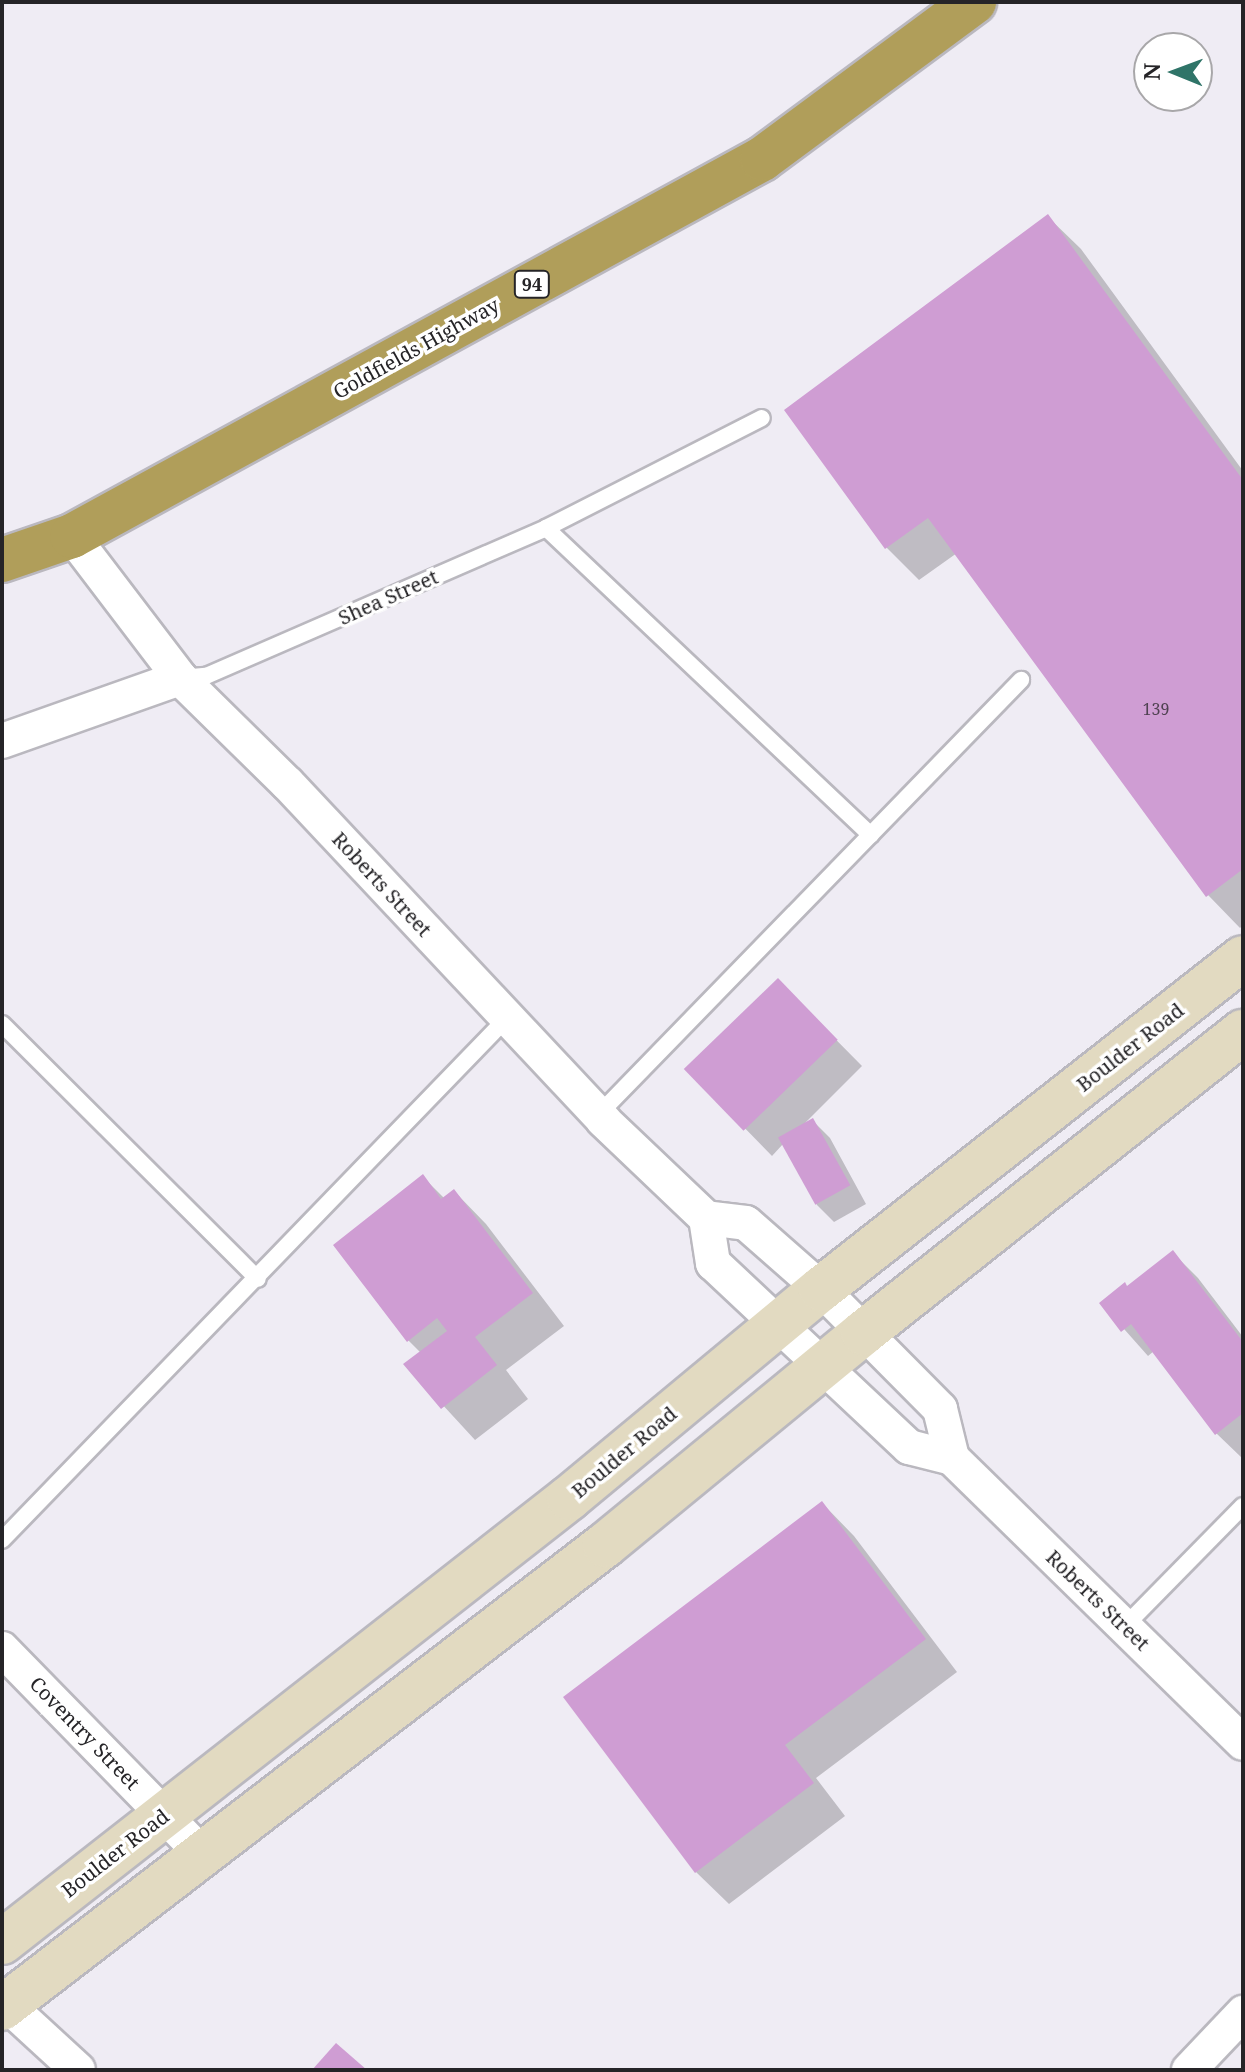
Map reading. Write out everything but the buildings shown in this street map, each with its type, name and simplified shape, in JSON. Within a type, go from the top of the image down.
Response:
[{"type":"highway","name":"Goldfields Highway","points":[[2,560],[72,536],[762,159],[974,2]]},
{"type":"main road","name":"Boulder Road","points":[[2,1942],[569,1498],[821,1289],[1243,958]]},
{"type":"main road","points":[[3,2005],[605,1545],[863,1333],[1243,1032]]},
{"type":"street","name":"Roberts Street","points":[[72,536],[180,678],[288,784],[598,1115],[706,1218],[713,1263],[909,1447],[952,1458],[1243,1743]]},
{"type":"street","name":"Shea Street","points":[[2,741],[180,678]]},
{"type":"street","points":[[706,1218],[746,1223],[821,1289],[940,1409],[952,1458]]},
{"type":"street","name":"Coventry Street","points":[[2,1649],[201,1853]]},
{"type":"street","points":[[3,2005],[78,2070]]},
{"type":"street","points":[[1189,2070],[1243,2013]]},
{"type":"lane","name":"Shea Street","points":[[180,678],[206,676],[546,528],[762,418]]},
{"type":"lane","points":[[546,528],[871,835]]},
{"type":"lane","points":[[598,1115],[1021,680]]},
{"type":"lane","points":[[2,1540],[258,1279],[508,1017]]},
{"type":"lane","points":[[2,1024],[258,1279]]},
{"type":"lane","points":[[1125,1626],[1243,1506]]}]
